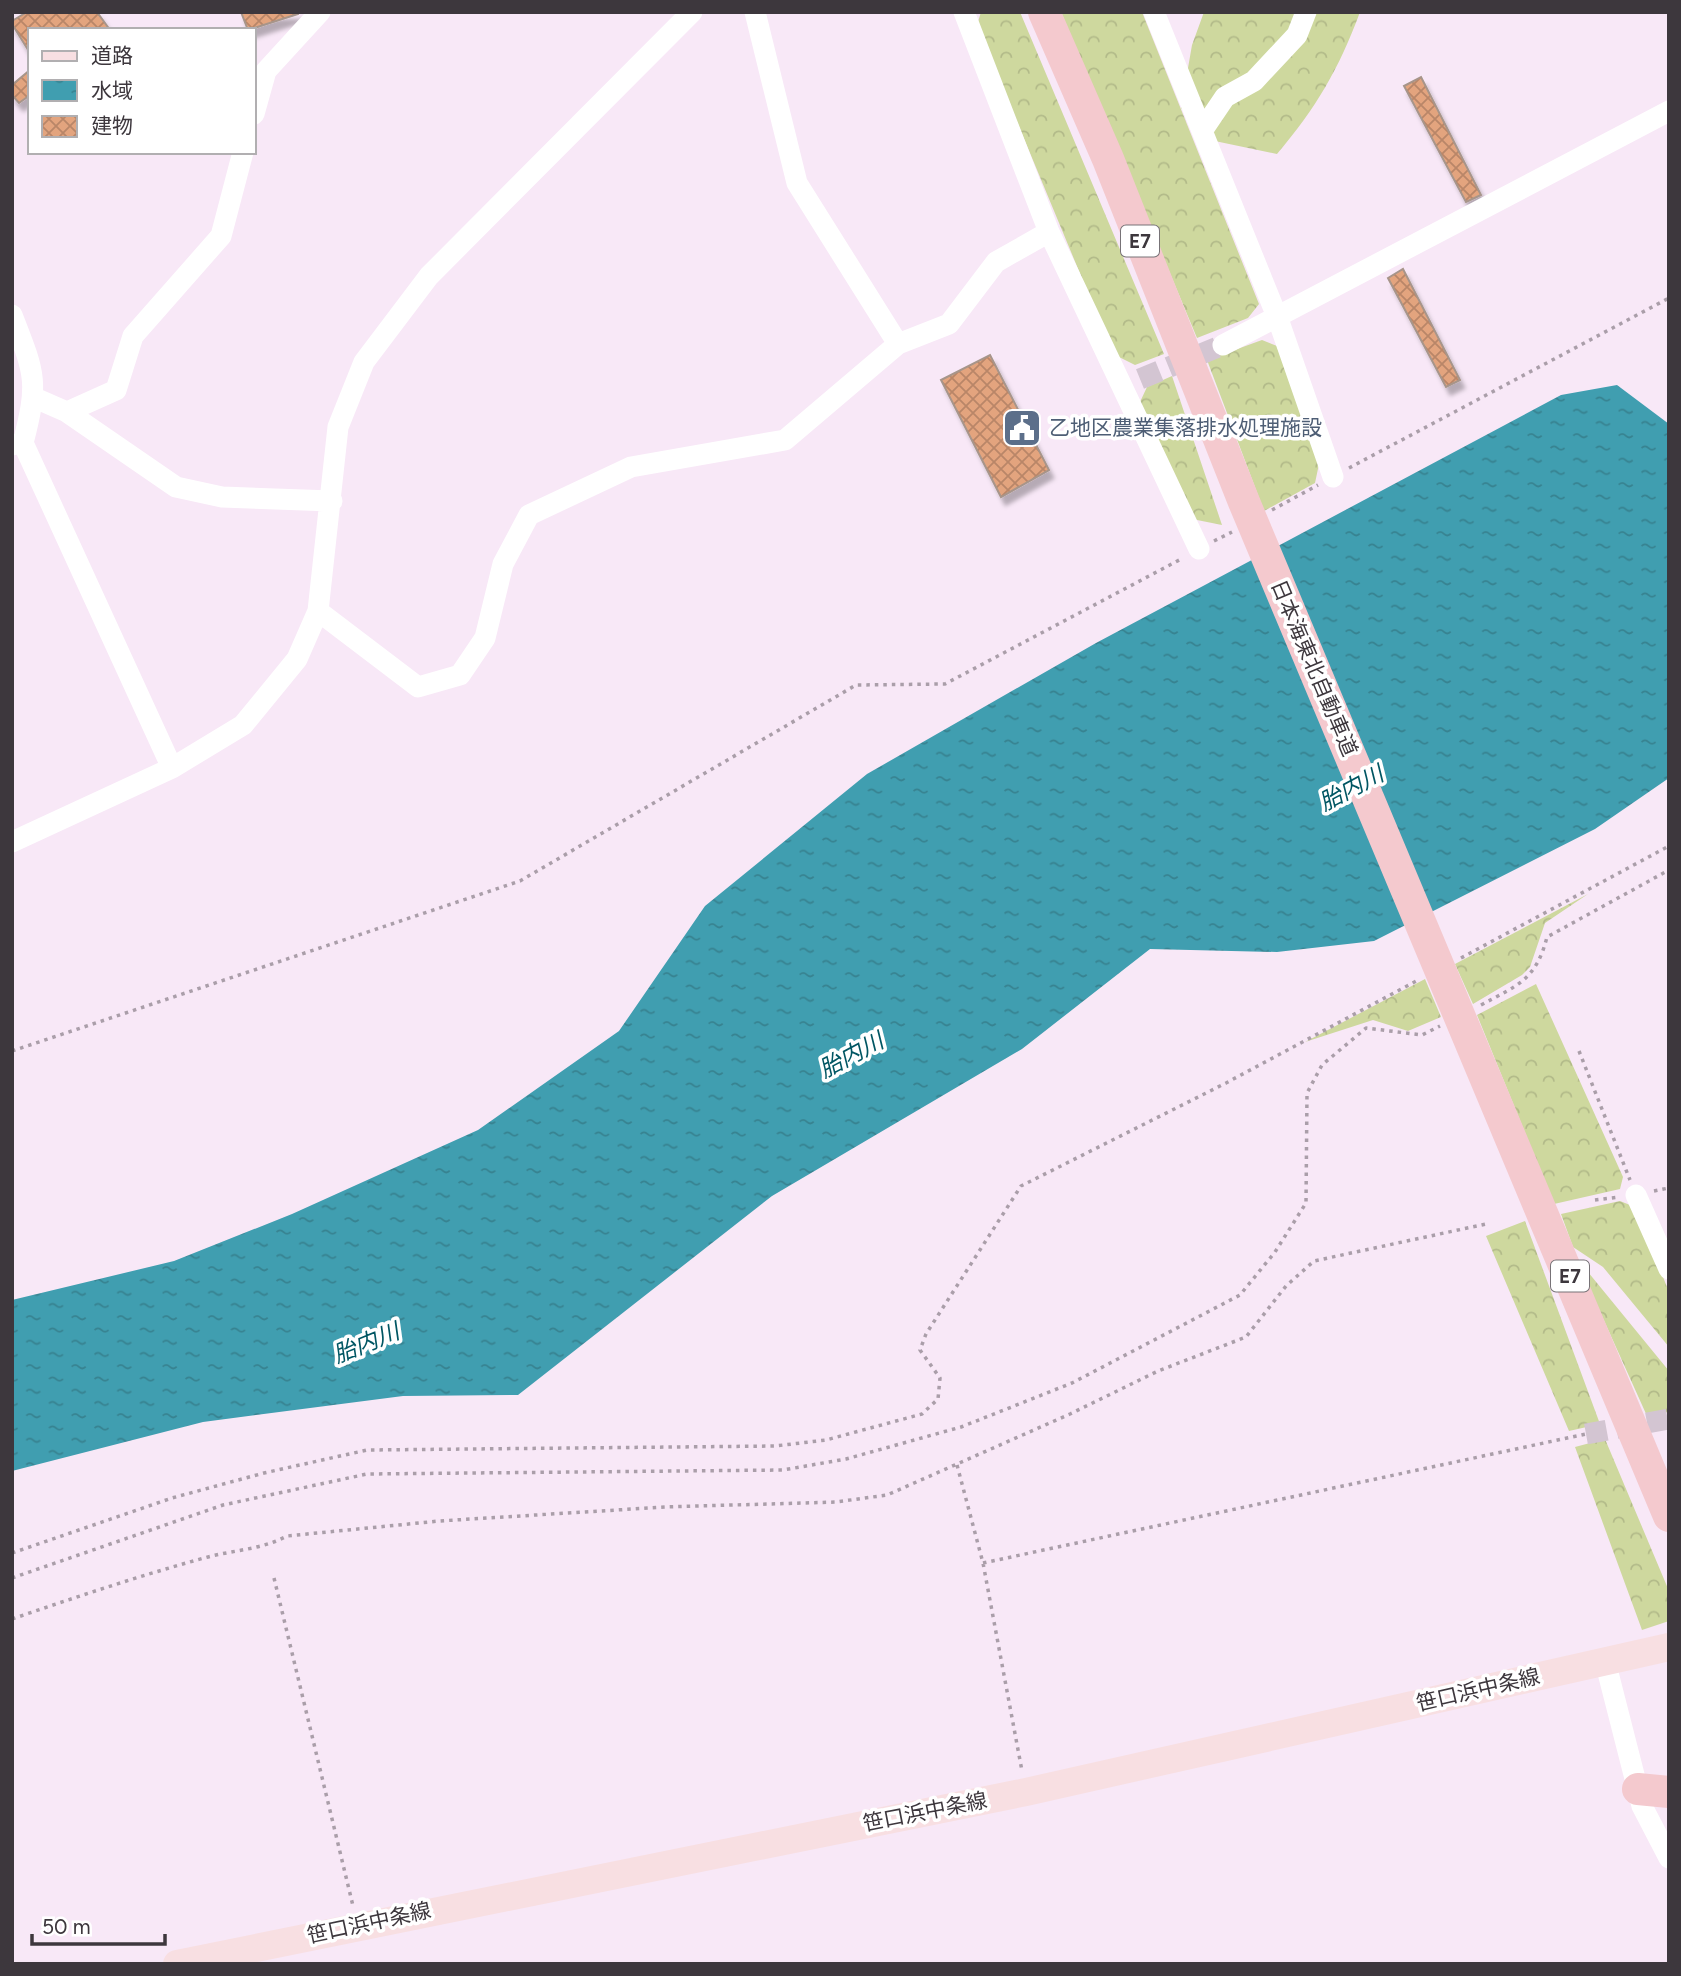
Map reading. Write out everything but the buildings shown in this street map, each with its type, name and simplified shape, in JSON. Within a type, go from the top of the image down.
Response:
[{"type":"highway","name":"日本海東北自動車道","points":[[1044,12],[1108,159],[1457,1030],[1669,1517]]},
{"type":"highway","points":[[1637,1789],[1669,1793]]},
{"type":"main road","name":"笹口浜中条線","points":[[192,1962],[358,1925],[1026,1792],[1669,1647]]},
{"type":"street","points":[[256,107],[266,71],[320,12]]},
{"type":"street","points":[[12,842],[172,768],[243,725],[297,659],[318,611],[338,427],[364,362],[429,276],[692,12]]},
{"type":"street","points":[[755,12],[797,183],[898,344]]},
{"type":"street","points":[[964,12],[1049,232],[1132,383],[1199,550]]},
{"type":"street","points":[[1154,12],[1278,319],[1333,477]]},
{"type":"street","points":[[1202,131],[1225,97],[1254,81],[1297,35],[1306,12]]},
{"type":"street","points":[[1223,345],[1278,319],[1669,111]]},
{"type":"street","points":[[67,412],[116,390],[133,336],[221,236],[242,154]]},
{"type":"street","points":[[318,611],[418,687],[460,675],[485,638],[503,564],[529,515],[631,467],[785,440],[898,344],[949,324],[996,262],[1049,232]]},
{"type":"street","points":[[12,315],[33,368],[35,398],[18,444],[172,768]]},
{"type":"street","points":[[35,398],[67,412],[176,487],[222,497],[332,500]]},
{"type":"street","points":[[1636,1195],[1669,1269]]},
{"type":"street","points":[[1605,1661],[1642,1806],[1669,1858]]},
{"type":"path","points":[[1260,516],[1669,298]]},
{"type":"path","points":[[12,1051],[520,881],[856,685],[945,684],[1236,530]]},
{"type":"path","points":[[1460,959],[1669,846]]},
{"type":"path","points":[[1479,1006],[1524,982],[1541,962],[1547,937],[1669,870]]},
{"type":"path","points":[[12,1553],[172,1497],[367,1450],[775,1446],[826,1440],[922,1414],[938,1399],[940,1378],[920,1350],[926,1334],[1021,1186],[1226,1083],[1424,976]]},
{"type":"path","points":[[12,1578],[222,1505],[367,1474],[783,1469],[846,1459],[961,1427],[1072,1383],[1240,1295],[1275,1252],[1306,1203],[1307,1093],[1322,1065],[1366,1028],[1422,1035],[1457,1030]]},
{"type":"path","points":[[1579,1051],[1636,1195],[1595,1200]]},
{"type":"path","points":[[12,1619],[113,1584],[228,1551],[270,1546],[287,1536],[439,1521],[625,1509],[836,1502],[887,1495],[1158,1371],[1246,1337],[1286,1286],[1314,1261],[1486,1224]]},
{"type":"path","points":[[983,1563],[1586,1434]]},
{"type":"path","points":[[957,1465],[983,1563],[1026,1792]]},
{"type":"path","points":[[274,1577],[358,1925]]},
{"type":"green space","points":[[981,12],[1020,12],[1164,354],[1135,365],[1117,356],[1110,346],[977,25]]},
{"type":"green space","points":[[1061,12],[1142,12],[1259,304],[1248,318],[1197,338]]},
{"type":"green space","points":[[1204,12],[1360,12],[1344,52],[1325,87],[1277,154],[1210,140],[1181,108],[1192,45]]},
{"type":"green space","points":[[1262,340],[1277,346],[1319,464],[1315,483],[1264,511],[1207,360]]},
{"type":"green space","points":[[1172,376],[1222,525],[1187,518],[1140,402],[1147,387]]},
{"type":"green space","points":[[1588,894],[1545,923],[1530,967],[1522,975],[1473,1004],[1455,964]]},
{"type":"green space","points":[[1425,979],[1441,1017],[1408,1031],[1373,1020],[1305,1042]]},
{"type":"green space","points":[[1536,984],[1623,1177],[1620,1189],[1554,1204],[1477,1015]]},
{"type":"green space","points":[[1620,1201],[1635,1207],[1669,1292],[1669,1347],[1603,1267],[1573,1247],[1561,1214]]},
{"type":"green space","points":[[1525,1221],[1600,1424],[1569,1431],[1486,1236]]},
{"type":"green space","points":[[1588,1272],[1669,1371],[1669,1412],[1647,1416],[1583,1274]]},
{"type":"green space","points":[[1605,1439],[1669,1591],[1669,1621],[1642,1630],[1575,1447]]},
{"type":"water","name":"胎内川","points":[[1617,385],[1669,424],[1669,778],[1595,829],[1374,941],[1277,952],[1150,949],[1022,1049],[772,1196],[518,1395],[403,1396],[203,1422],[12,1471],[12,1300],[174,1261],[292,1214],[478,1130],[619,1031],[705,906],[867,774],[1096,643],[1561,395]]},
{"type":"tunnel","points":[[1140,379],[1223,345]]},
{"type":"tunnel","points":[[1586,1434],[1669,1419]]},
{"type":"place","name":"乙地区農業集落排水処理施設","points":[[1022,428]]}]
